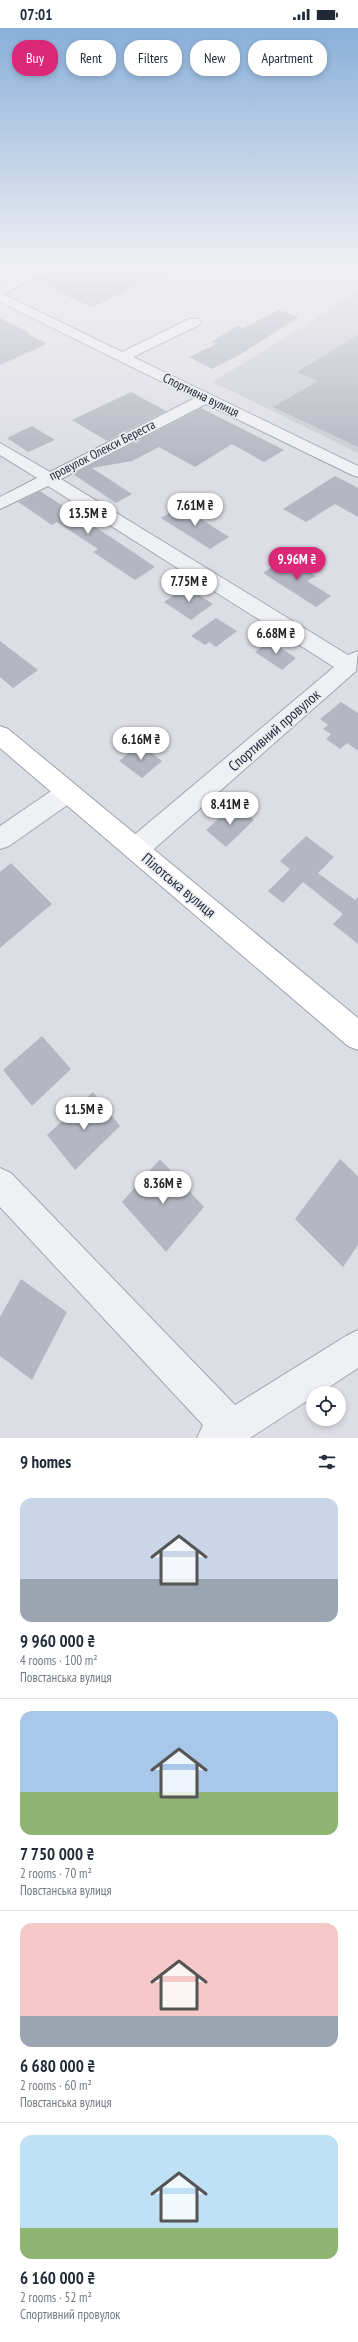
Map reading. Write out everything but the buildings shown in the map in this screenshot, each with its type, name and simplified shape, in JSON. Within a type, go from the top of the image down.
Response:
[{"type":"main road","name":"Пілотська вулиця","points":[[0,735],[358,1036]]},
{"type":"street","name":"Спортивна вулиця","points":[[71,332],[358,472]]},
{"type":"street","points":[[122,357],[174,332]]},
{"type":"street","name":"провулок Олекси Береста","points":[[0,504],[49,477],[206,398]]},
{"type":"street","points":[[0,448],[353,662]]},
{"type":"street","name":"Спортивний провулок","points":[[136,849],[353,662]]},
{"type":"street","points":[[0,839],[68,792]]},
{"type":"street","points":[[0,1184],[223,1433],[358,1348]]},
{"type":"shaded area","points":[[294,332],[358,332],[358,453],[213,382]]}]
